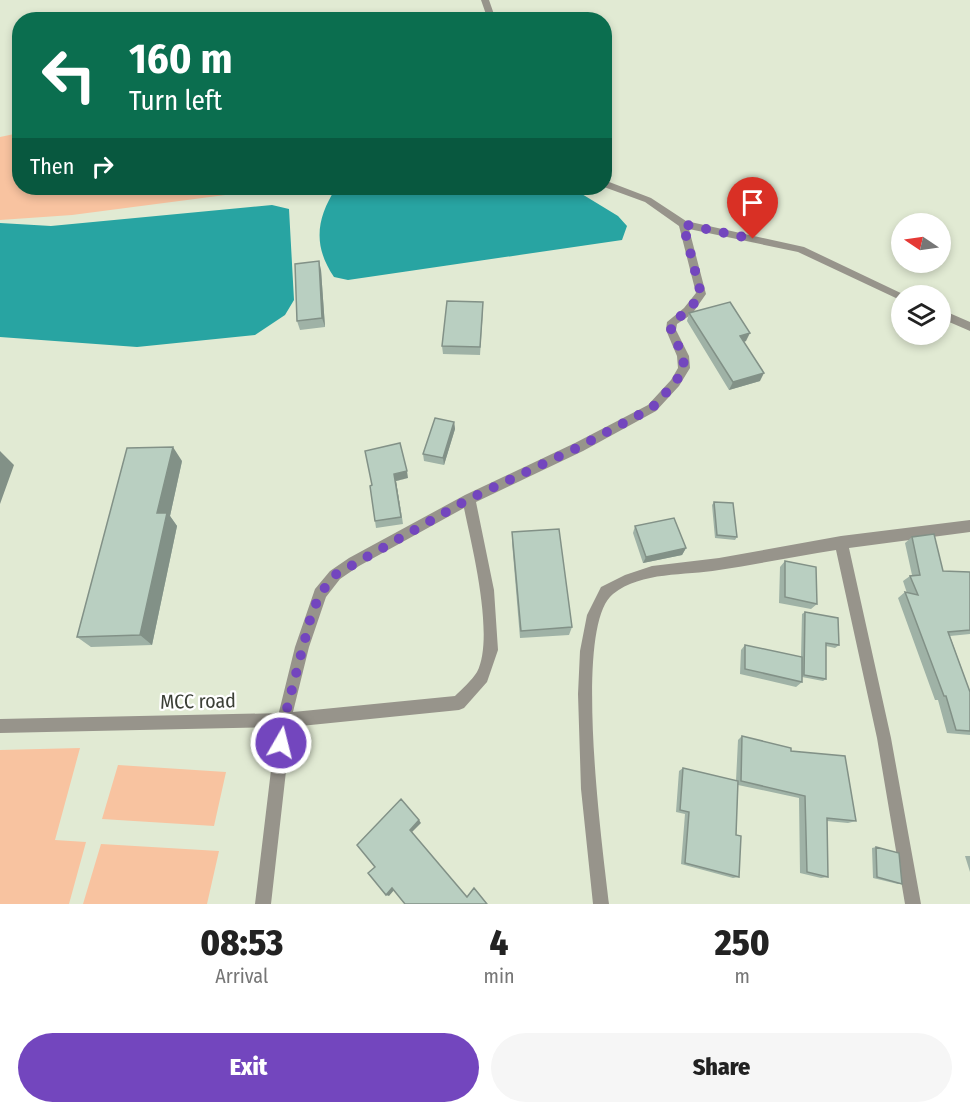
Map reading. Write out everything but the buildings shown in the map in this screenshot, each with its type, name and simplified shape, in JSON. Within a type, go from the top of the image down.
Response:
[{"type":"street","points":[[612,186],[648,200],[683,224],[800,249],[891,291]]},
{"type":"street","points":[[263,904],[284,720],[311,616],[320,594],[335,575],[469,499],[637,417],[662,398],[682,374],[684,363],[671,330],[672,322],[688,311],[701,294],[683,224]]},
{"type":"street","points":[[951,318],[970,327]]},
{"type":"street","name":"MCC road","points":[[0,726],[284,720],[459,703],[482,677],[491,650],[487,590],[469,499]]},
{"type":"street","points":[[601,904],[584,717],[584,669],[596,610],[607,590],[643,574],[706,566],[841,542],[970,526]]},
{"type":"street","points":[[841,542],[884,738],[913,904]]},
{"type":"shaded area","points":[[12,134],[12,195],[225,195],[72,215],[0,220],[0,137]]},
{"type":"shaded area","points":[[80,748],[55,840],[86,842],[69,904],[0,904],[0,750]]},
{"type":"shaded area","points":[[118,765],[226,772],[214,826],[102,819]]},
{"type":"shaded area","points":[[101,844],[219,851],[207,904],[83,904]]},
{"type":"water","points":[[332,195],[584,195],[618,216],[627,226],[622,240],[348,280],[334,277],[327,266],[320,243],[321,222]]},
{"type":"water","points":[[272,205],[289,209],[294,300],[285,315],[255,335],[137,347],[0,337],[0,223],[51,226]]},
{"type":"route","points":[[281,743],[284,720],[311,616],[320,594],[335,575],[354,562],[469,499],[579,447],[652,408],[675,383],[684,368],[683,356],[672,334],[672,322],[688,311],[701,294],[683,224],[753,239]]}]
